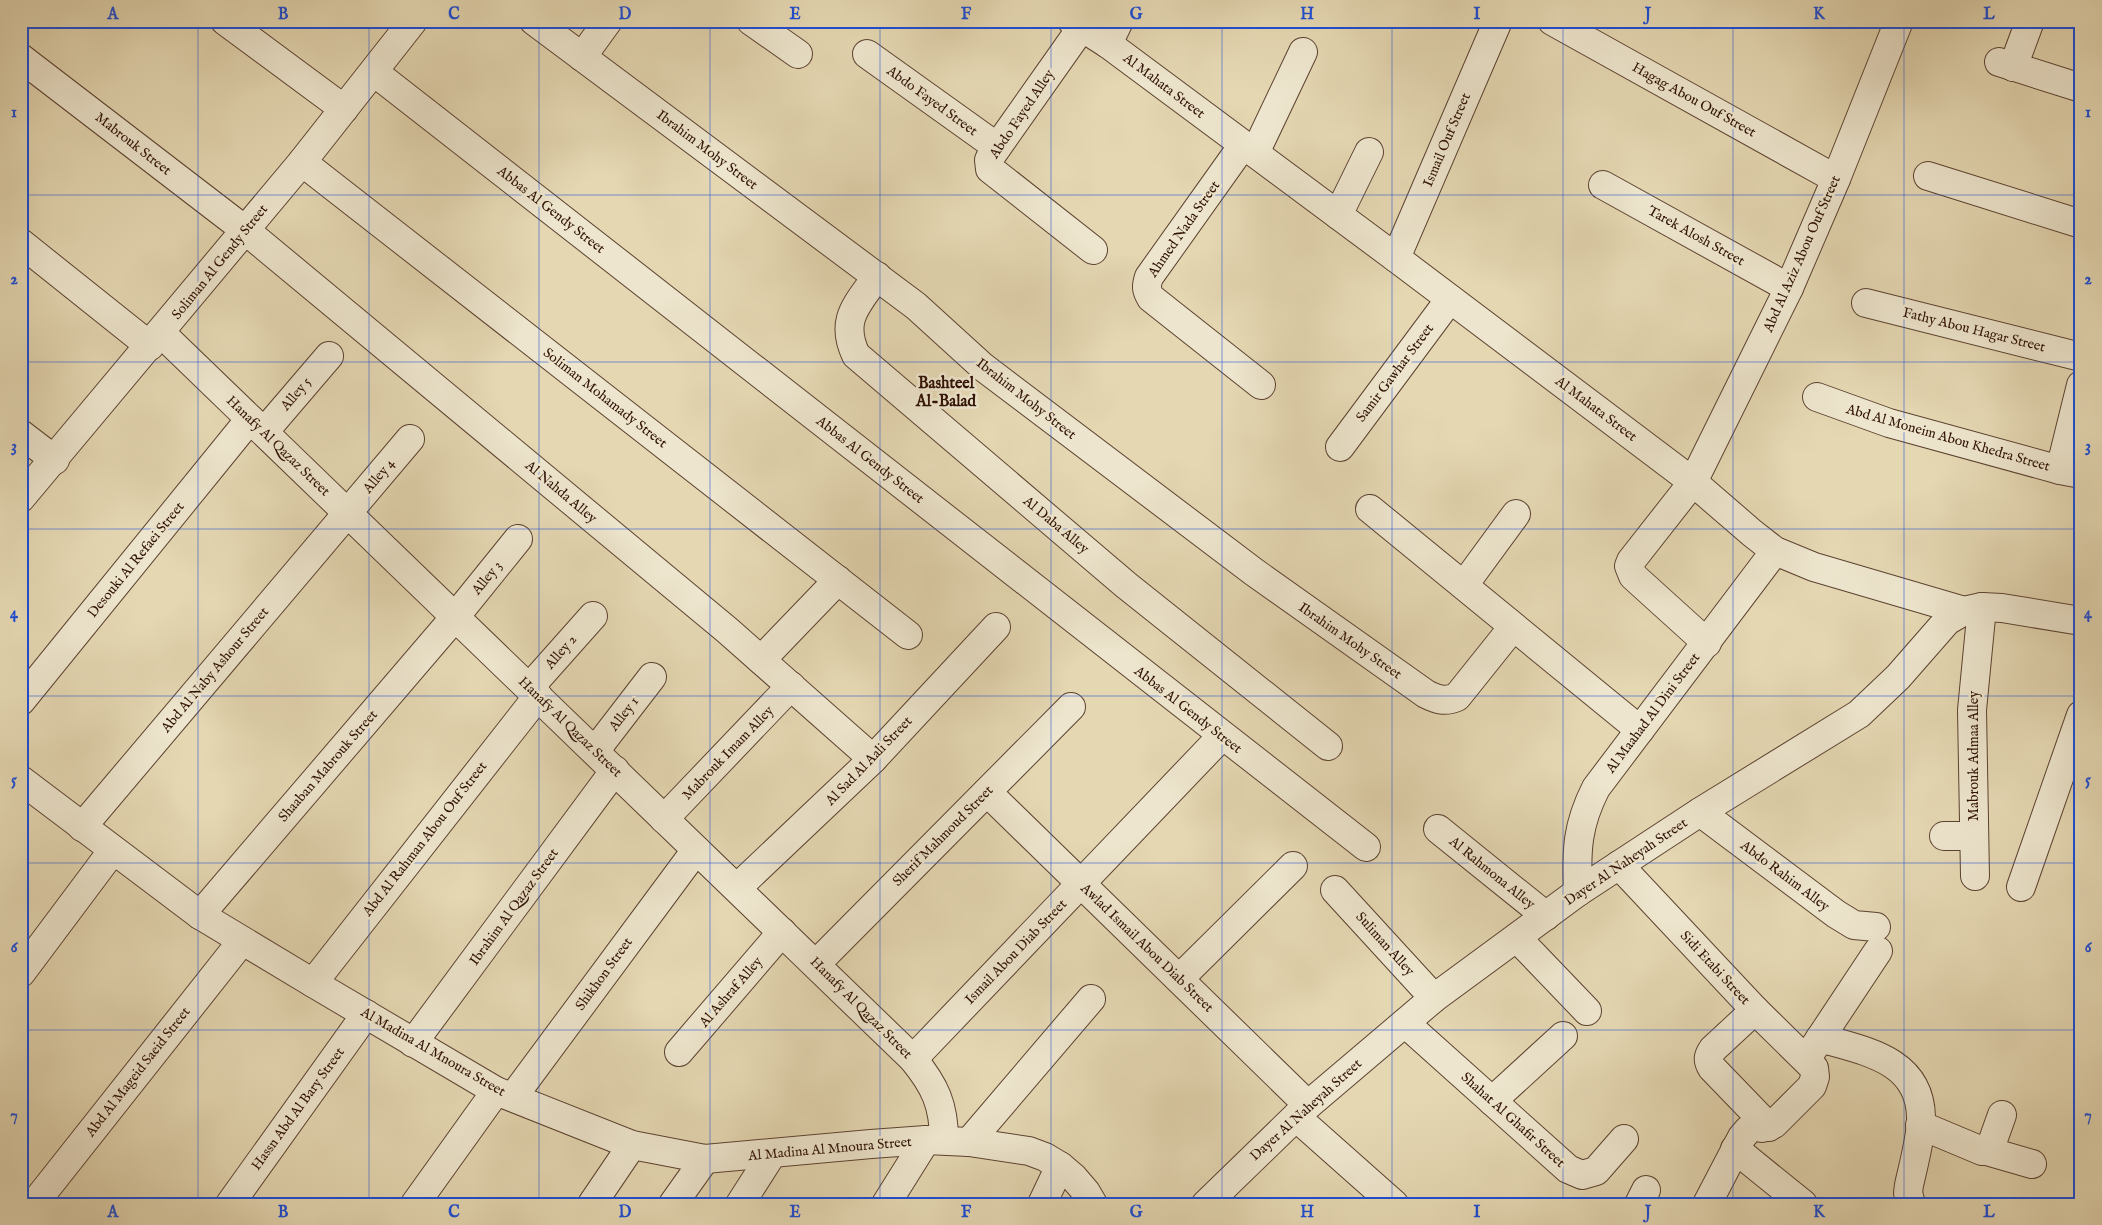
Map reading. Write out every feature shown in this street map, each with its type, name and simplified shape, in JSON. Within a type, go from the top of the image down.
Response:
[{"type":"street","name":"Soliman Al Gendy Street","points":[[21,498],[302,162],[413,21]]},
{"type":"street","name":"Ibrahim Mohy Street","points":[[534,21],[877,276],[916,306],[983,367],[1254,572],[1426,694],[1436,699],[1447,701],[1457,697],[1513,627]]},
{"type":"street","points":[[582,57],[608,21]]},
{"type":"street","points":[[751,21],[798,54]]},
{"type":"street","name":"Ismail Ouf Street","points":[[1396,258],[1498,21]]},
{"type":"street","name":"Hagag Abou Ouf Street","points":[[1552,21],[1836,179]]},
{"type":"street","name":"Abd Al Aziz Abou Ouf Street","points":[[1707,643],[1633,576],[1629,566],[1693,482],[1789,288],[1836,179],[1899,21]]},
{"type":"street","points":[[2030,21],[2006,64],[2081,88]]},
{"type":"street","points":[[227,22],[344,109]]},
{"type":"street","name":"Al Mahata Street","points":[[1077,24],[1113,33],[1249,149],[1693,482],[1752,534],[1775,551],[1831,573],[1973,609]]},
{"type":"street","name":"Abdo Fayed Alley","points":[[1077,24],[989,160],[990,169],[1093,250]]},
{"type":"street","points":[[1249,149],[1303,52]]},
{"type":"street","name":"Abdo Fayed Street","points":[[868,54],[997,147]]},
{"type":"street","name":"Mabrouk Street","points":[[21,58],[245,230]]},
{"type":"street","name":"Abbas Al Gendy Street","points":[[374,72],[1366,848]]},
{"type":"street","name":"Ahmed Nada Street","points":[[1249,149],[1149,277],[1146,284],[1151,298],[1261,385]]},
{"type":"street","points":[[1338,215],[1369,152]]},
{"type":"street","name":"Soliman Mohamady Street","points":[[302,162],[908,634]]},
{"type":"street","points":[[1928,176],[2081,224]]},
{"type":"street","name":"Tarek Alosh Street","points":[[1603,185],[1789,288]]},
{"type":"street","name":"Al Nahda Alley","points":[[245,230],[661,574],[873,759]]},
{"type":"street","name":"Hanafy Al Qazaz Street","points":[[21,242],[155,339],[257,426],[816,964],[913,1059],[930,1080],[941,1105],[946,1141]]},
{"type":"street","name":"Al Daba Alley","points":[[877,276],[850,315],[848,329],[850,342],[856,354],[1126,585],[1328,746]]},
{"type":"street","name":"Samir Gawhar Street","points":[[1340,447],[1450,299]]},
{"type":"street","name":"Fathy Abou Hagar Street","points":[[1866,304],[2081,357]]},
{"type":"street","name":"Alley 5","points":[[257,426],[329,356]]},
{"type":"street","points":[[2070,472],[2081,385]]},
{"type":"street","name":"Abd Al Moneim Abou Khedra Street","points":[[1817,398],[1889,423],[2070,472]]},
{"type":"street","name":"Desouki Al Refaei Street","points":[[21,701],[257,426]]},
{"type":"street","points":[[21,434],[54,460]]},
{"type":"street","name":"Alley 4","points":[[348,513],[410,439]]},
{"type":"street","points":[[1370,509],[1640,730]]},
{"type":"street","name":"Abd Al Naby Ashour Street","points":[[82,827],[348,513]]},
{"type":"street","points":[[1464,585],[1516,514]]},
{"type":"street","name":"Alley 3","points":[[455,616],[518,539]]},
{"type":"street","name":"Al Maahad Al Dini Street","points":[[1578,892],[1578,839],[1585,811],[1596,788],[1775,551]]},
{"type":"street","points":[[761,660],[838,580]]},
{"type":"street","points":[[1973,609],[2002,608],[2081,621]]},
{"type":"street","name":"Dayer Al Naheyah Street","points":[[1206,1204],[1302,1111],[1434,998],[1578,892],[1700,812],[1859,714],[1898,677],[1947,621],[1973,609]]},
{"type":"street","name":"Mabrouk Admaa Alley","points":[[1973,609],[1972,710],[1975,876]]},
{"type":"street","name":"Shaaban Mabrouk Street","points":[[200,915],[455,616]]},
{"type":"street","name":"Alley 2","points":[[534,692],[593,616]]},
{"type":"street","name":"Al Sad Al Aali Street","points":[[737,888],[873,759],[996,627]]},
{"type":"street","name":"Alley 1","points":[[595,751],[652,677]]},
{"type":"street","name":"Mabrouk Imam Alley","points":[[664,819],[791,686]]},
{"type":"street","name":"Abd Al Rahman Abou Ouf Street","points":[[313,983],[534,692]]},
{"type":"street","name":"Sherif Mahmoud Street","points":[[816,964],[1071,707]]},
{"type":"street","points":[[2021,887],[2081,715]]},
{"type":"street","name":"Ismail Abou Diab Street","points":[[913,1059],[1222,736]]},
{"type":"street","name":"Ibrahim Al Qazaz Street","points":[[413,1043],[615,770]]},
{"type":"street","name":"Awlad Ismail Abou Diab Street","points":[[987,792],[1179,979],[1302,1111],[1394,1204]]},
{"type":"street","name":"Al Madina Al Mnoura Street","points":[[26,793],[82,827],[200,915],[413,1043],[504,1094],[632,1145],[705,1159],[946,1141],[1029,1151],[1060,1166],[1074,1178],[1093,1204]]},
{"type":"street","name":"Abdo Rahim Alley","points":[[1700,812],[1836,914],[1877,939],[1814,1056]]},
{"type":"street","name":"Al Rahmona Alley","points":[[1438,830],[1546,916]]},
{"type":"street","points":[[1944,836],[1974,836]]},
{"type":"street","points":[[21,973],[113,850]]},
{"type":"street","name":"Shikhon Street","points":[[416,1204],[696,850]]},
{"type":"street","name":"Sidi Etabi Street","points":[[1619,865],[1755,1010],[1814,1056],[1883,1057],[1903,1072],[1916,1092],[1921,1117],[1908,1193],[1911,1204]]},
{"type":"street","points":[[1179,979],[1293,866]]},
{"type":"street","name":"Suliman Alley","points":[[1335,890],[1434,998]]},
{"type":"street","name":"Al Ashraf Alley","points":[[679,1052],[782,932]]},
{"type":"street","points":[[1517,938],[1587,1011]]},
{"type":"street","name":"Abd Al Mageid Saeid Street","points":[[34,1204],[242,940]]},
{"type":"street","points":[[886,1204],[946,1141],[1091,999]]},
{"type":"street","points":[[1755,1010],[1713,1049],[1708,1055],[1708,1062],[1769,1127]]},
{"type":"street","name":"Hassn Abd Al Bary Street","points":[[230,1204],[366,1014]]},
{"type":"street","name":"Shahat Al Ghafir Street","points":[[1405,1023],[1568,1169],[1582,1174],[1596,1171],[1624,1139]]},
{"type":"street","points":[[1492,1100],[1563,1036]]},
{"type":"street","points":[[1707,1204],[1735,1149],[1748,1130],[1757,1126],[1769,1127],[1774,1124],[1812,1086],[1815,1078],[1814,1056]]},
{"type":"street","points":[[1987,1151],[1992,1143],[2002,1115]]},
{"type":"street","points":[[1920,1125],[1982,1151],[2032,1164]]},
{"type":"street","points":[[592,1204],[632,1145]]},
{"type":"street","points":[[1735,1149],[1803,1204]]},
{"type":"street","points":[[740,1204],[772,1154]]},
{"type":"street","points":[[673,1204],[705,1159]]},
{"type":"street","points":[[1042,1204],[1060,1166]]},
{"type":"district","name":"Bashteel Al-Balad","points":[[946,393]]}]
